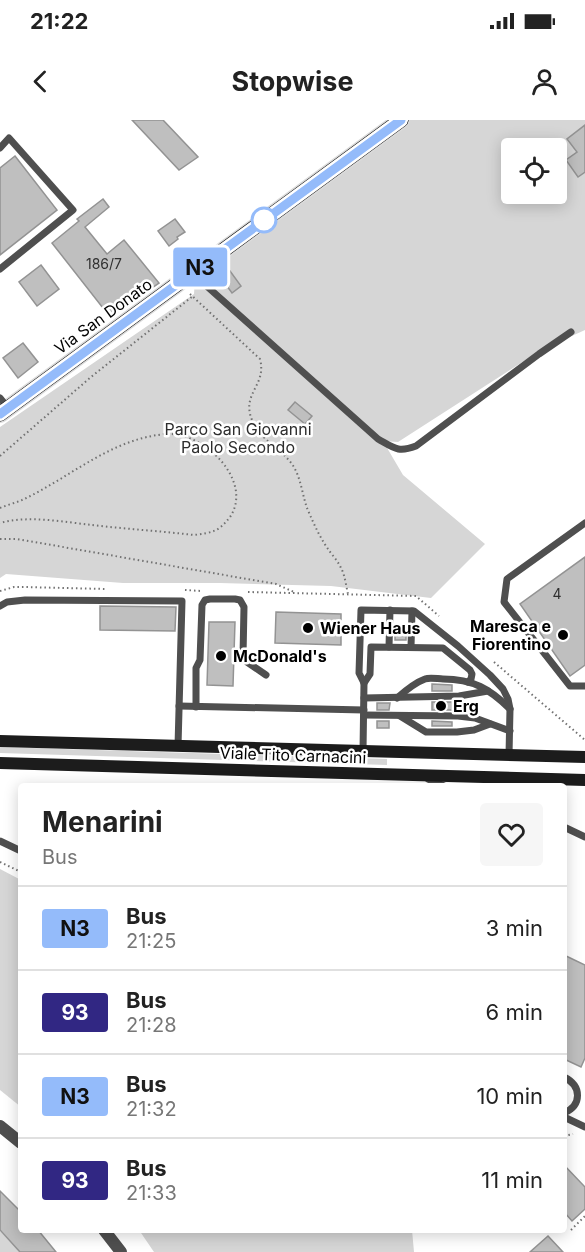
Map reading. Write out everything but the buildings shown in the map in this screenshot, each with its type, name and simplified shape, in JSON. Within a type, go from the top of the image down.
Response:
[{"type":"main road","name":"Via San Donato","points":[[3,407],[180,282],[401,120]]},
{"type":"main road","name":"Viale Tito Carnacini","points":[[0,741],[585,757]]},
{"type":"main road","name":"Viale Tito Carnacini","points":[[0,763],[420,775],[534,782],[585,780]]},
{"type":"street","points":[[0,1126],[18,1141]]},
{"type":"street","points":[[106,1233],[121,1252]]},
{"type":"lane","points":[[0,148],[9,138],[73,210],[0,269]]},
{"type":"lane","points":[[192,273],[378,438],[394,448],[405,450],[416,446],[571,332]]},
{"type":"lane","points":[[585,523],[507,579],[504,602],[570,686],[585,686]]},
{"type":"lane","points":[[196,707],[196,668],[200,660],[202,605],[205,600],[235,598],[243,603],[243,656],[247,662],[266,675]]},
{"type":"lane","points":[[0,606],[16,600],[182,601],[178,746]]},
{"type":"lane","points":[[363,751],[364,683],[359,673],[361,610],[414,610],[458,646],[503,689],[510,709],[509,755]]},
{"type":"lane","points":[[389,647],[390,610]]},
{"type":"lane","points":[[411,647],[412,610]]},
{"type":"lane","points":[[364,683],[370,674],[371,647],[443,648],[470,670],[472,674],[468,682]]},
{"type":"lane","points":[[397,698],[410,687],[426,679],[458,679],[488,691],[510,709]]},
{"type":"lane","points":[[364,698],[459,696],[488,691]]},
{"type":"lane","points":[[179,706],[458,716],[475,718],[510,731]]},
{"type":"lane","points":[[398,715],[426,732],[474,730],[490,723]]},
{"type":"lane","points":[[420,775],[437,783]]},
{"type":"lane","points":[[567,828],[585,837]]},
{"type":"lane","points":[[0,841],[18,850]]},
{"type":"lane","points":[[567,1079],[574,1084],[578,1095],[574,1107],[567,1113]]},
{"type":"lane","points":[[567,1117],[585,1127]]},
{"type":"path","points":[[180,282],[260,359],[261,378],[249,400],[251,418],[262,436],[282,453],[297,473],[306,505],[321,538],[342,569],[348,594]]},
{"type":"path","points":[[0,456],[91,377],[193,297]]},
{"type":"path","points":[[0,508],[20,501],[114,449],[170,434],[200,443],[217,456],[226,468],[236,489],[233,512],[226,522],[218,530],[194,535],[64,522],[12,520],[0,523]]},
{"type":"path","points":[[0,538],[17,539],[276,584],[296,593]]},
{"type":"path","points":[[416,596],[443,619]]},
{"type":"path","points":[[487,657],[585,740]]},
{"type":"path","points":[[0,862],[18,871]]},
{"type":"path","points":[[567,1135],[574,1134],[579,1137]]},
{"type":"path","points":[[571,1230],[585,1216]]},
{"type":"green space","name":"Parco San Giovanni Paolo Secondo","points":[[398,120],[585,120],[585,330],[541,350],[398,442],[383,441],[403,475],[485,544],[431,598],[331,586],[123,583],[6,574],[0,578],[0,427],[194,294],[195,277]]},
{"type":"green space","points":[[0,747],[387,759],[387,765],[0,753]]},
{"type":"green space","points":[[0,869],[18,878],[18,1105],[0,1090]]},
{"type":"green space","points":[[0,1231],[20,1252],[0,1252]]},
{"type":"green space","points":[[141,1233],[412,1233],[414,1252],[154,1252]]},
{"type":"bus line","name":"N3","points":[[0,414],[401,120]]},
{"type":"place","name":"Wiener Haus","points":[[308,628]]},
{"type":"place","name":"Maresca e Fiorentino","points":[[563,635]]},
{"type":"place","name":"McDonald's","points":[[221,656]]},
{"type":"place","name":"Erg","points":[[441,706]]}]
